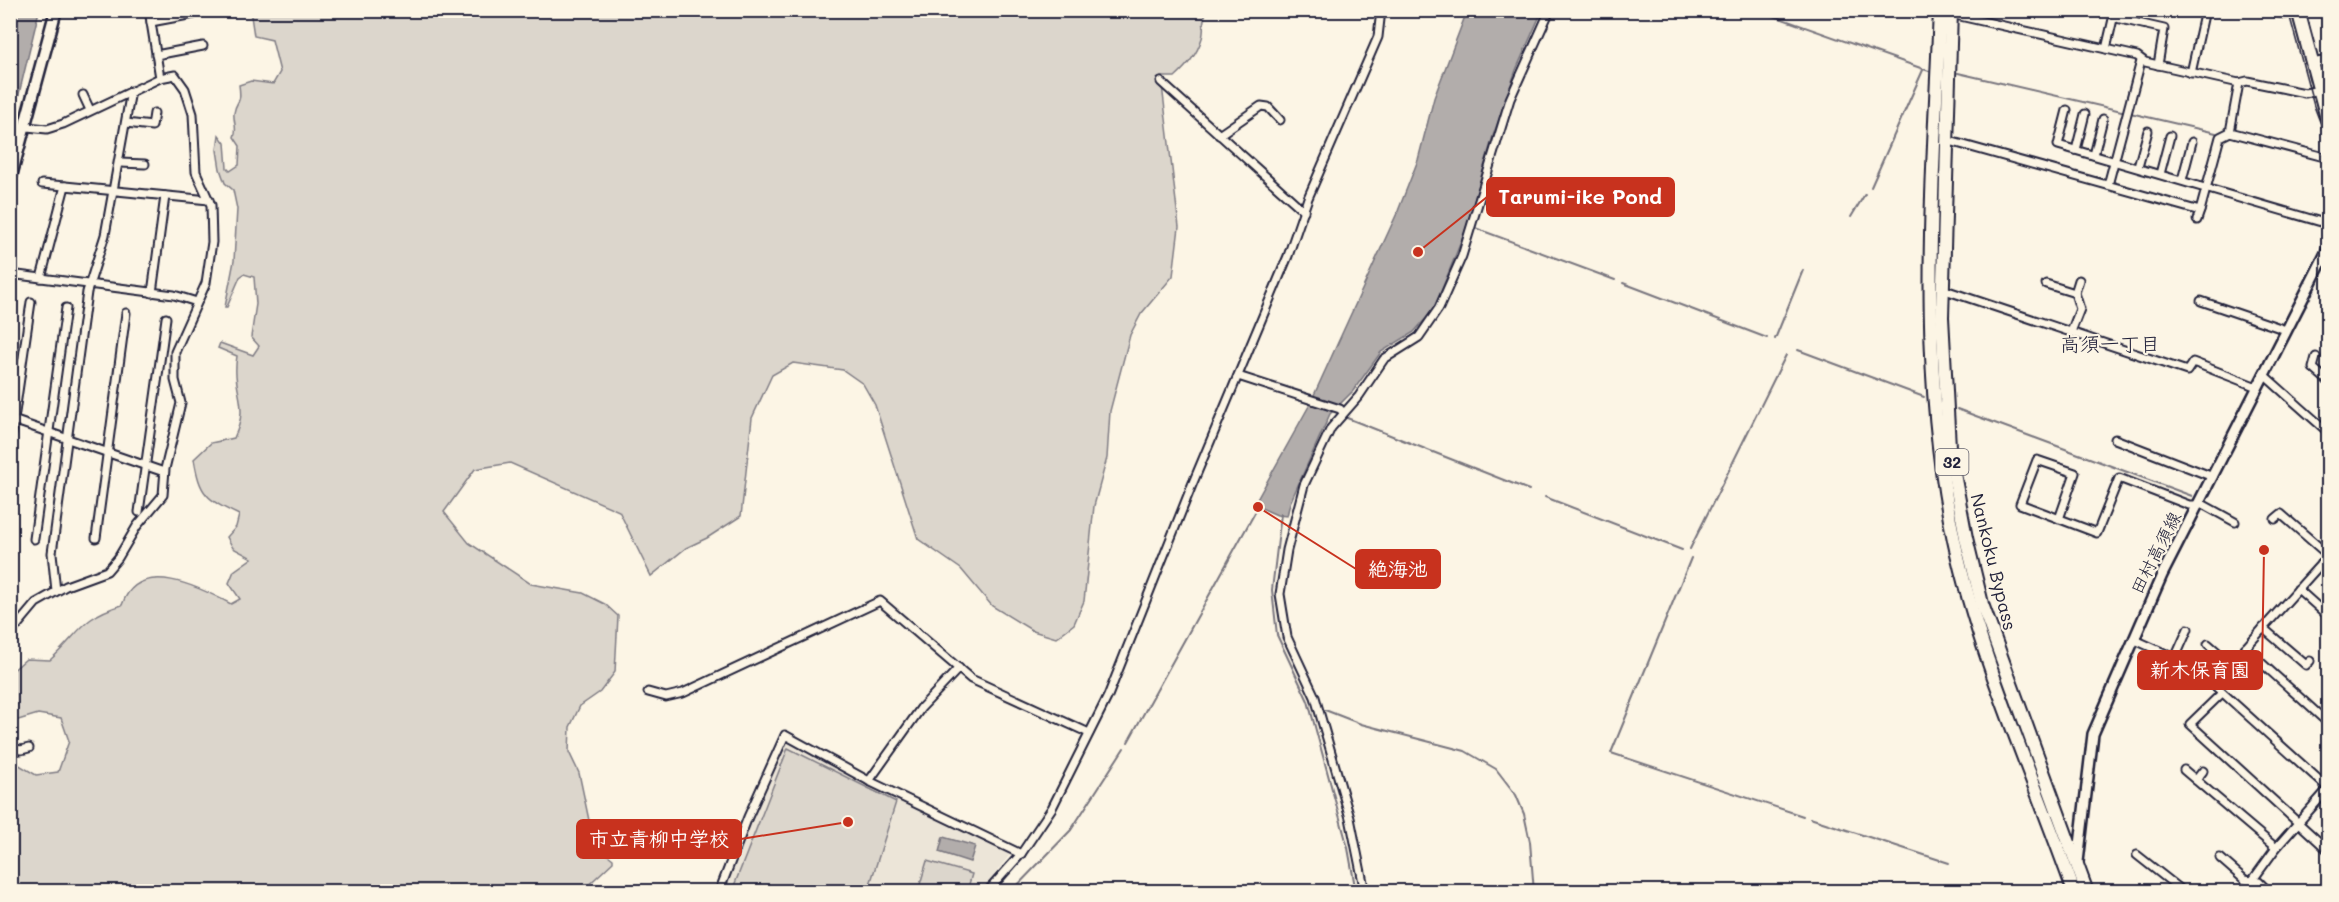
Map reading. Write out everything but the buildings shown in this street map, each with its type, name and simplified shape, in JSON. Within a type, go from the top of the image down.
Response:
[{"type":"highway","points":[[2298,11],[2328,122]]},
{"type":"highway","name":"Nankoku Bypass","points":[[1947,12],[1942,289],[1945,413],[1966,538],[1992,637],[2087,891]]},
{"type":"highway","name":"Nankoku Bypass","points":[[1947,12],[1930,315],[1934,406],[1942,470],[1955,543],[1981,640],[2075,891]]},
{"type":"main road","points":[[10,180],[27,127],[56,10]]},
{"type":"main road","name":"田村高須線","points":[[2075,891],[2093,734],[2133,639],[2263,374],[2328,249]]},
{"type":"street","points":[[149,10],[160,78]]},
{"type":"street","points":[[151,22],[194,14],[194,10]]},
{"type":"street","points":[[987,891],[1021,854],[1052,808],[1108,696],[1304,211],[1378,37],[1381,10]]},
{"type":"street","points":[[1365,891],[1343,796],[1315,697],[1287,637],[1280,594],[1287,550],[1304,485],[1341,410],[1359,396],[1384,359],[1419,337],[1439,308],[1462,256],[1510,99],[1550,10]]},
{"type":"street","points":[[2191,73],[2205,10]]},
{"type":"street","points":[[2265,10],[2285,14],[2298,11]]},
{"type":"street","points":[[1947,12],[2137,56],[2141,61],[2191,73],[2305,93],[2320,90]]},
{"type":"street","points":[[2106,49],[2113,19],[2164,29],[2158,65]]},
{"type":"street","points":[[156,55],[203,46]]},
{"type":"street","points":[[2312,63],[2328,60]]},
{"type":"street","points":[[2108,185],[2141,61]]},
{"type":"street","points":[[12,630],[36,603],[56,591],[99,575],[110,567],[137,526],[162,498],[164,472],[181,403],[175,380],[175,352],[206,283],[210,263],[209,200],[196,172],[193,118],[185,88],[175,75],[160,78],[47,129],[27,127]]},
{"type":"street","points":[[1161,82],[1304,211]]},
{"type":"street","points":[[2230,132],[2239,83]]},
{"type":"street","points":[[56,591],[52,553],[89,284],[104,239],[120,163],[131,92]]},
{"type":"street","points":[[83,95],[90,110]]},
{"type":"street","points":[[1219,135],[1261,106],[1268,107],[1280,120]]},
{"type":"street","points":[[2067,110],[2058,145],[2328,224]]},
{"type":"street","points":[[126,123],[152,126],[154,113]]},
{"type":"street","points":[[2076,150],[2085,114]]},
{"type":"street","points":[[2094,155],[2103,119]]},
{"type":"street","points":[[2138,167],[2148,131]]},
{"type":"street","points":[[2197,220],[2220,137],[2230,132],[2328,158]]},
{"type":"street","points":[[2160,174],[2170,136]]},
{"type":"street","points":[[1946,140],[2200,211]]},
{"type":"street","points":[[2182,180],[2193,142]]},
{"type":"street","points":[[120,163],[145,164]]},
{"type":"street","points":[[42,184],[209,200]]},
{"type":"street","points":[[42,278],[65,186]]},
{"type":"street","points":[[152,293],[165,196]]},
{"type":"street","points":[[10,274],[196,299],[197,302]]},
{"type":"street","points":[[2071,332],[2080,309],[2075,293],[2079,280]]},
{"type":"street","points":[[2046,284],[2075,293]]},
{"type":"street","points":[[1942,289],[2187,371],[2193,362],[2257,387]]},
{"type":"street","points":[[2200,301],[2286,330]]},
{"type":"street","points":[[10,447],[12,420],[31,302]]},
{"type":"street","points":[[34,538],[66,308]]},
{"type":"street","points":[[96,538],[126,313]]},
{"type":"street","points":[[139,512],[166,318]]},
{"type":"street","points":[[2316,357],[2313,368],[2328,381]]},
{"type":"street","points":[[2263,374],[2328,432]]},
{"type":"street","points":[[1238,376],[1341,410]]},
{"type":"street","points":[[12,420],[164,472]]},
{"type":"street","points":[[2115,439],[2213,477]]},
{"type":"street","points":[[2059,519],[2075,473],[2037,460],[2020,504],[2059,519],[2097,533],[2119,478],[2188,505],[2204,505],[2235,522]]},
{"type":"street","points":[[2213,684],[2328,555],[2302,537],[2281,514],[2275,519]]},
{"type":"street","points":[[2321,563],[2328,570]]},
{"type":"street","points":[[2298,589],[2328,616]]},
{"type":"street","points":[[648,692],[666,697],[691,690],[880,601],[971,679],[1089,733]]},
{"type":"street","points":[[2263,628],[2306,665],[2310,661]]},
{"type":"street","points":[[2175,658],[2188,629]]},
{"type":"street","points":[[2133,639],[2193,666],[2328,788],[2276,848],[2244,891]]},
{"type":"street","points":[[2208,644],[2231,664]]},
{"type":"street","points":[[2245,648],[2328,723]]},
{"type":"street","points":[[870,781],[921,708],[959,668]]},
{"type":"street","points":[[2222,693],[2190,724],[2328,850]]},
{"type":"street","points":[[719,891],[752,806],[785,735],[870,781],[1021,854]]},
{"type":"street","points":[[10,748],[21,750],[29,748]]},
{"type":"street","points":[[2184,770],[2276,848]]},
{"type":"street","points":[[2196,780],[2204,771]]},
{"type":"street","points":[[2137,855],[2174,888],[2184,891]]},
{"type":"street","points":[[2220,858],[2245,880],[2259,882],[2269,891]]},
{"type":"shaded area","points":[[10,11],[39,11],[11,127]]},
{"type":"shaded area","points":[[245,11],[1208,11],[1200,44],[1191,60],[1175,77],[1161,77],[1179,227],[1173,276],[1141,314],[1130,335],[1110,411],[1107,458],[1094,506],[1084,601],[1074,624],[1056,638],[1033,631],[992,606],[961,569],[918,539],[875,405],[863,384],[843,370],[793,363],[772,375],[752,418],[741,516],[707,538],[686,548],[651,576],[619,511],[510,463],[475,469],[444,512],[469,543],[531,584],[583,593],[605,604],[618,616],[615,672],[600,692],[580,706],[570,727],[569,752],[579,773],[594,844],[613,859],[613,862],[582,891],[11,891],[11,760],[36,775],[58,772],[69,741],[61,718],[38,714],[15,721],[11,720],[10,673],[26,659],[50,660],[89,621],[122,605],[130,590],[142,582],[156,579],[172,580],[188,584],[231,604],[240,599],[229,583],[234,571],[252,558],[233,548],[227,537],[236,527],[239,515],[219,505],[206,494],[199,481],[194,459],[211,443],[234,438],[239,426],[241,406],[236,379],[237,356],[218,348],[220,343],[253,355],[259,346],[251,337],[256,304],[254,277],[244,274],[240,277],[225,307],[234,261],[237,209],[233,190],[225,183],[220,169],[217,150],[219,135],[225,143],[227,168],[230,171],[239,165],[240,146],[234,137],[236,131],[234,116],[239,99],[239,85],[251,81],[273,84],[280,72],[272,40],[254,36],[251,16]]},
{"type":"shaded area","points":[[1467,11],[1542,11],[1516,70],[1493,136],[1466,229],[1434,309],[1414,332],[1381,352],[1353,391],[1330,414],[1290,503],[1287,516],[1277,515],[1254,505],[1309,406],[1398,211],[1418,160],[1434,98]]},
{"type":"shaded area","points":[[787,740],[1008,851],[1009,856],[981,891],[722,892],[744,834],[784,742]]},
{"type":"shaded area","points":[[788,748],[896,802],[868,891],[732,891]]},
{"type":"shaded area","points":[[943,837],[975,846],[970,862],[939,852]]},
{"type":"shaded area","points":[[927,861],[972,874],[967,891],[918,891]]},
{"type":"waterway","points":[[1757,10],[1929,71]]},
{"type":"waterway","points":[[1871,187],[1923,70]]},
{"type":"waterway","points":[[1958,73],[2216,133]]},
{"type":"waterway","points":[[1851,217],[1865,194]]},
{"type":"waterway","points":[[1475,228],[1615,280]]},
{"type":"waterway","points":[[1775,339],[1803,270]]},
{"type":"waterway","points":[[1623,283],[1767,338]]},
{"type":"waterway","points":[[1798,350],[1924,397]]},
{"type":"waterway","points":[[1690,549],[1786,355]]},
{"type":"waterway","points":[[1957,409],[2192,496]]},
{"type":"waterway","points":[[1347,418],[1529,490]]},
{"type":"waterway","points":[[1545,497],[1682,550]]},
{"type":"waterway","points":[[1128,742],[1258,507]]},
{"type":"waterway","points":[[1281,514],[1272,590],[1277,635],[1308,701],[1348,848],[1356,892]]},
{"type":"waterway","points":[[1691,558],[1611,753],[1803,816]]},
{"type":"waterway","points":[[1325,710],[1361,724],[1465,751],[1496,769],[1516,795],[1524,814],[1530,842],[1534,892]]},
{"type":"waterway","points":[[1011,892],[1071,830],[1124,748]]},
{"type":"waterway","points":[[1810,818],[1949,863]]},
{"type":"tram line","points":[[2288,10],[2314,106],[2328,143]]},
{"type":"place","name":"Tarumi-ike Pond","points":[[1418,252]]},
{"type":"place","name":"絶海池","points":[[1258,507]]},
{"type":"place","name":"新木保育園","points":[[2264,550]]},
{"type":"place","name":"市立青柳中学校","points":[[848,822]]},
{"type":"district","name":"高須一丁目","points":[[2110,344]]}]
